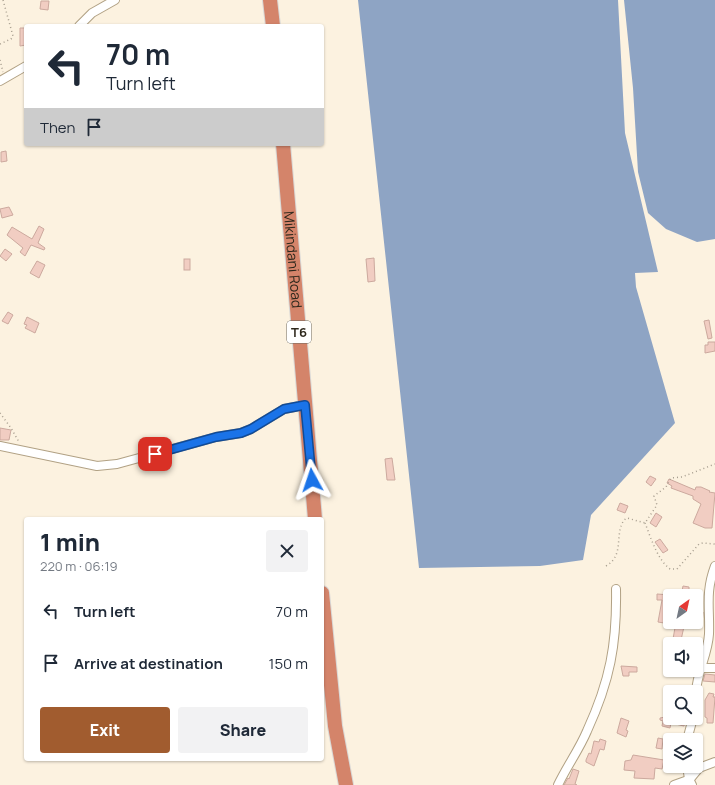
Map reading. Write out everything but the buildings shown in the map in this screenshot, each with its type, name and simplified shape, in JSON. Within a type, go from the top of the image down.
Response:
[{"type":"highway","points":[[270,0],[272,24]]},
{"type":"highway","name":"Mikindani Road","points":[[282,146],[315,517]]},
{"type":"highway","points":[[324,613],[335,726],[346,785]]},
{"type":"street","points":[[80,24],[92,13],[114,0]]},
{"type":"street","points":[[2,80],[24,67]]},
{"type":"street","points":[[0,446],[97,466],[117,464],[216,437],[241,433],[251,429],[284,409],[305,405]]},
{"type":"street","points":[[703,657],[709,634],[711,616],[711,578],[715,566]]},
{"type":"street","points":[[558,785],[587,732],[606,684],[613,656],[616,589]]},
{"type":"street","points":[[703,668],[715,668]]},
{"type":"street","points":[[674,785],[689,782],[699,768],[715,762]]},
{"type":"path","points":[[0,44],[10,40],[13,36],[3,0]]},
{"type":"path","points":[[0,60],[2,80]]},
{"type":"path","points":[[0,413],[16,434],[23,451]]},
{"type":"path","points":[[645,523],[657,505],[654,496],[666,487],[671,478],[682,477],[715,464]]},
{"type":"path","points":[[606,566],[612,563],[617,554],[624,520],[627,518],[645,523]]},
{"type":"path","points":[[645,523],[652,543],[664,564],[670,569],[677,569],[699,544],[715,544]]},
{"type":"water","points":[[358,0],[618,0],[625,133],[658,272],[635,273],[636,287],[675,423],[591,515],[583,560],[540,566],[419,568]]},
{"type":"water","points":[[624,0],[715,0],[715,239],[697,242],[666,229],[648,213],[638,172],[633,88]]},
{"type":"route","points":[[155,454],[198,441],[241,433],[251,429],[284,409],[305,405],[312,480]]}]
